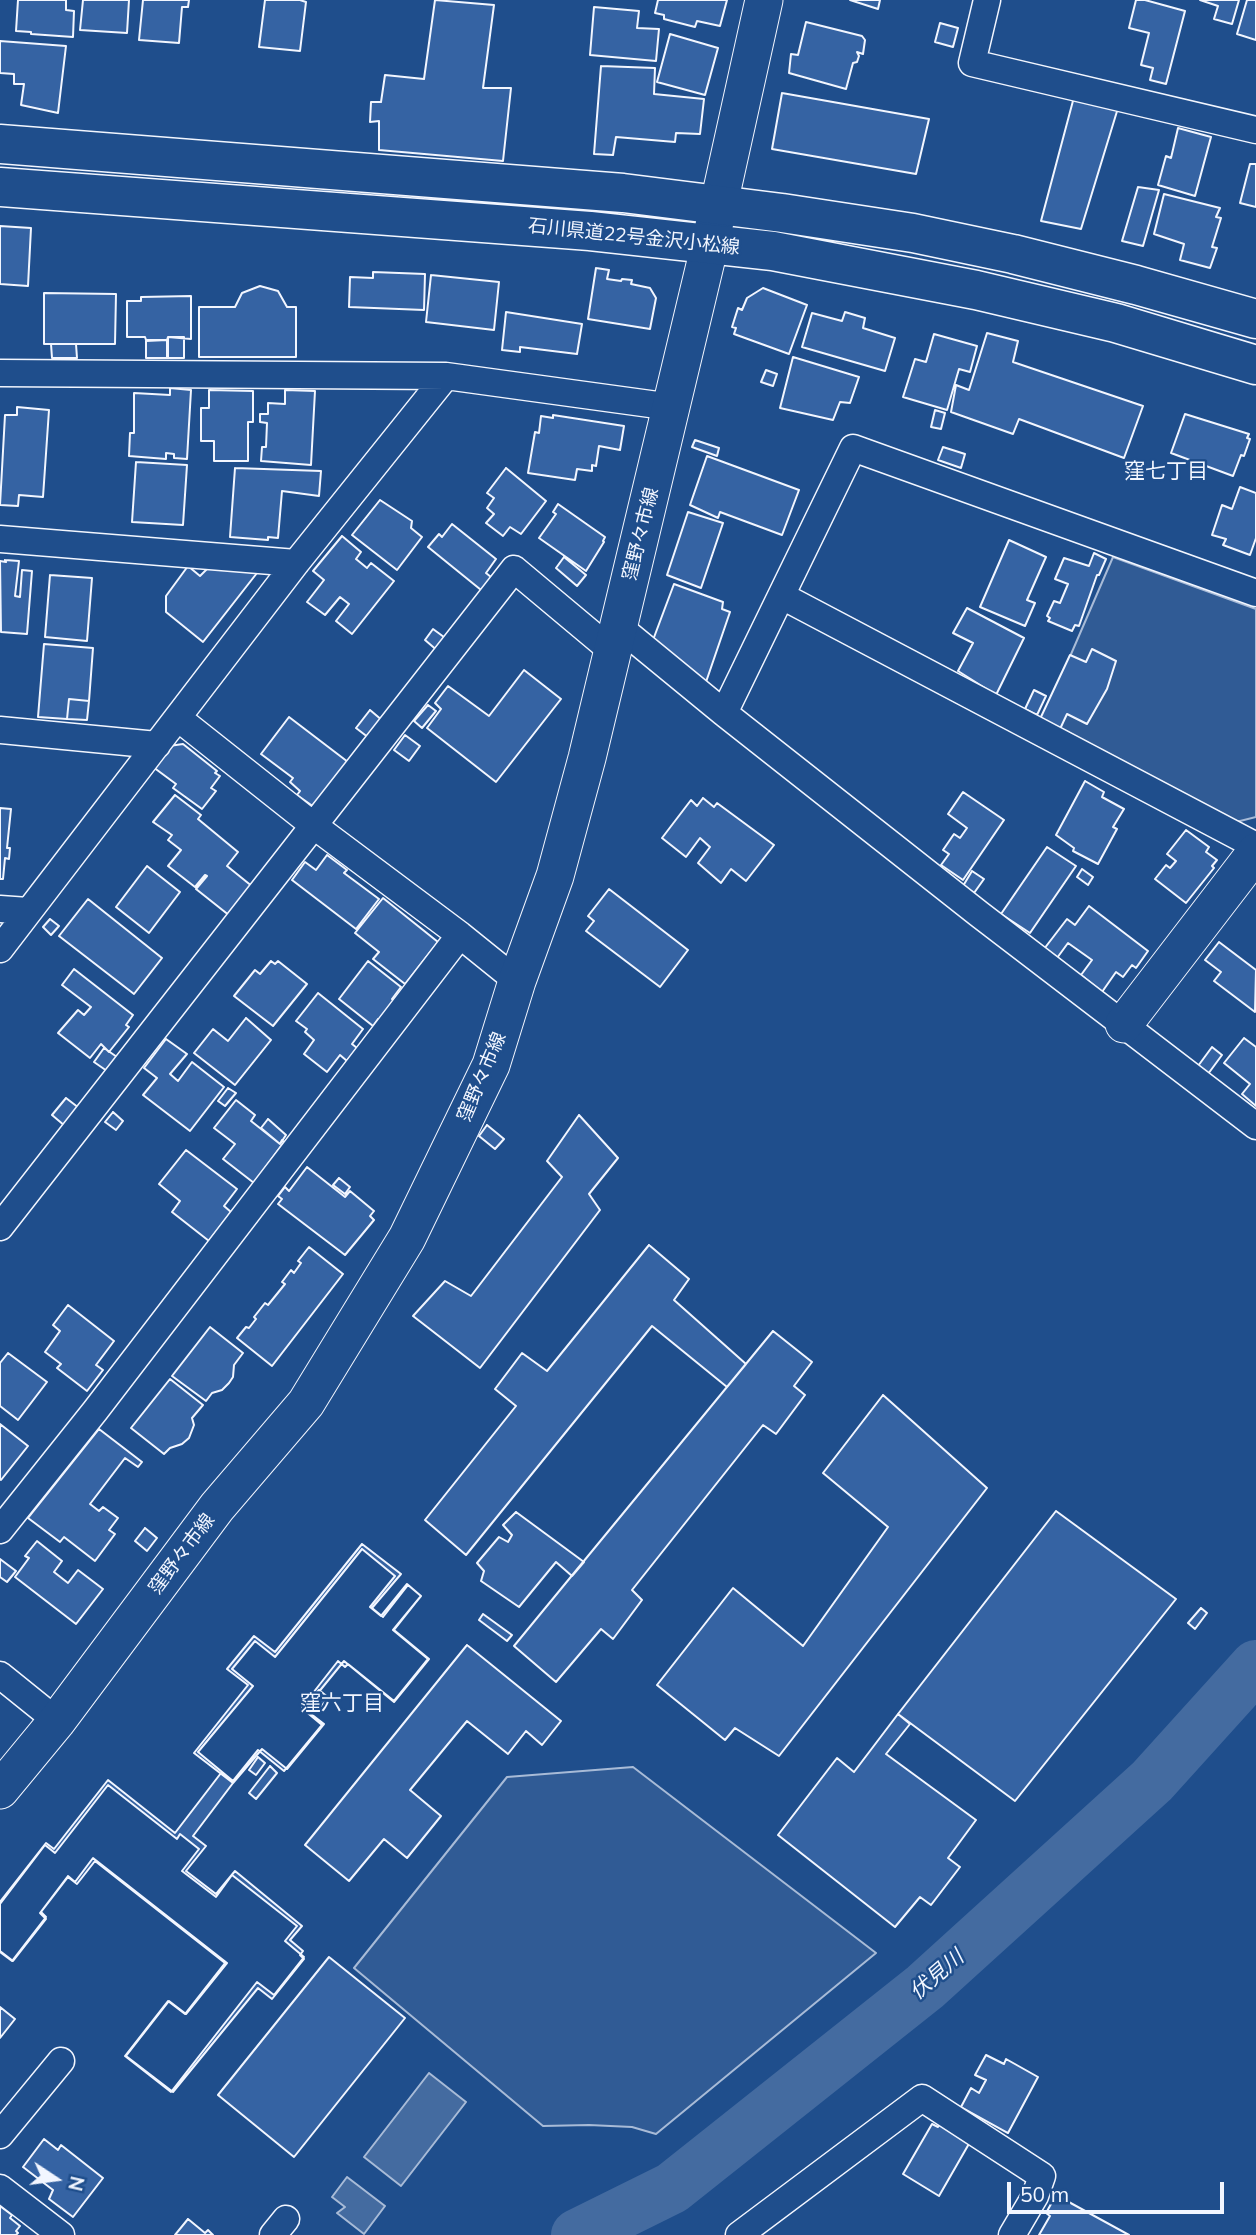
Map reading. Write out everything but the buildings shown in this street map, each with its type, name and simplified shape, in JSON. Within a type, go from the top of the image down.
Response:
[{"type":"main road","name":"窪野々市線","points":[[0,1790],[57,1721],[217,1507],[306,1403],[407,1238],[491,1065],[517,981],[555,876],[587,758],[672,407],[764,0]]},
{"type":"main road","name":"石川県道22号金沢小松線","points":[[0,144],[527,185],[718,205],[913,233],[1013,254],[1256,319]]},
{"type":"main road","name":"石川県道22号金沢小松線","points":[[0,187],[590,231],[773,251],[976,290],[1116,323],[1256,365]]},
{"type":"main road","points":[[1124,1024],[1256,852]]},
{"type":"street","points":[[987,0],[972,63],[1256,130]]},
{"type":"street","points":[[0,373],[446,376],[672,407]]},
{"type":"street","points":[[0,949],[296,563],[446,376]]},
{"type":"street","points":[[724,713],[853,448],[1256,593]]},
{"type":"street","points":[[0,539],[296,563]]},
{"type":"street","points":[[0,1227],[514,569],[724,713],[979,914],[1256,1126]]},
{"type":"street","points":[[782,596],[1256,846]]},
{"type":"street","points":[[178,718],[517,981]]},
{"type":"street","points":[[0,730],[158,745]]},
{"type":"street","points":[[0,909],[28,911]]},
{"type":"street","points":[[0,1530],[460,935]]},
{"type":"street","points":[[0,1675],[57,1721]]},
{"type":"street","points":[[0,2135],[61,2061]]},
{"type":"street","points":[[739,2235],[922,2098],[1042,2176],[1035,2196],[1012,2235]]},
{"type":"street","points":[[0,2188],[61,2235]]},
{"type":"shaded area","points":[[1113,557],[1256,609],[1256,817],[1236,822],[1043,719]]},
{"type":"shaded area","points":[[633,1767],[876,1953],[656,2134],[632,2127],[543,2126],[354,1968],[507,1777]]},
{"type":"shaded area","points":[[429,2073],[466,2102],[401,2186],[364,2157]]},
{"type":"shaded area","points":[[347,2177],[385,2206],[364,2234],[337,2213],[345,2207],[332,2197]]},
{"type":"waterway","name":"伏見川","points":[[577,2235],[672,2188],[925,1987],[1152,1781],[1256,1666]]},
{"type":"district","name":"窪七丁目","points":[[1166,472]]},
{"type":"district","name":"窪六丁目","points":[[342,1704]]}]
